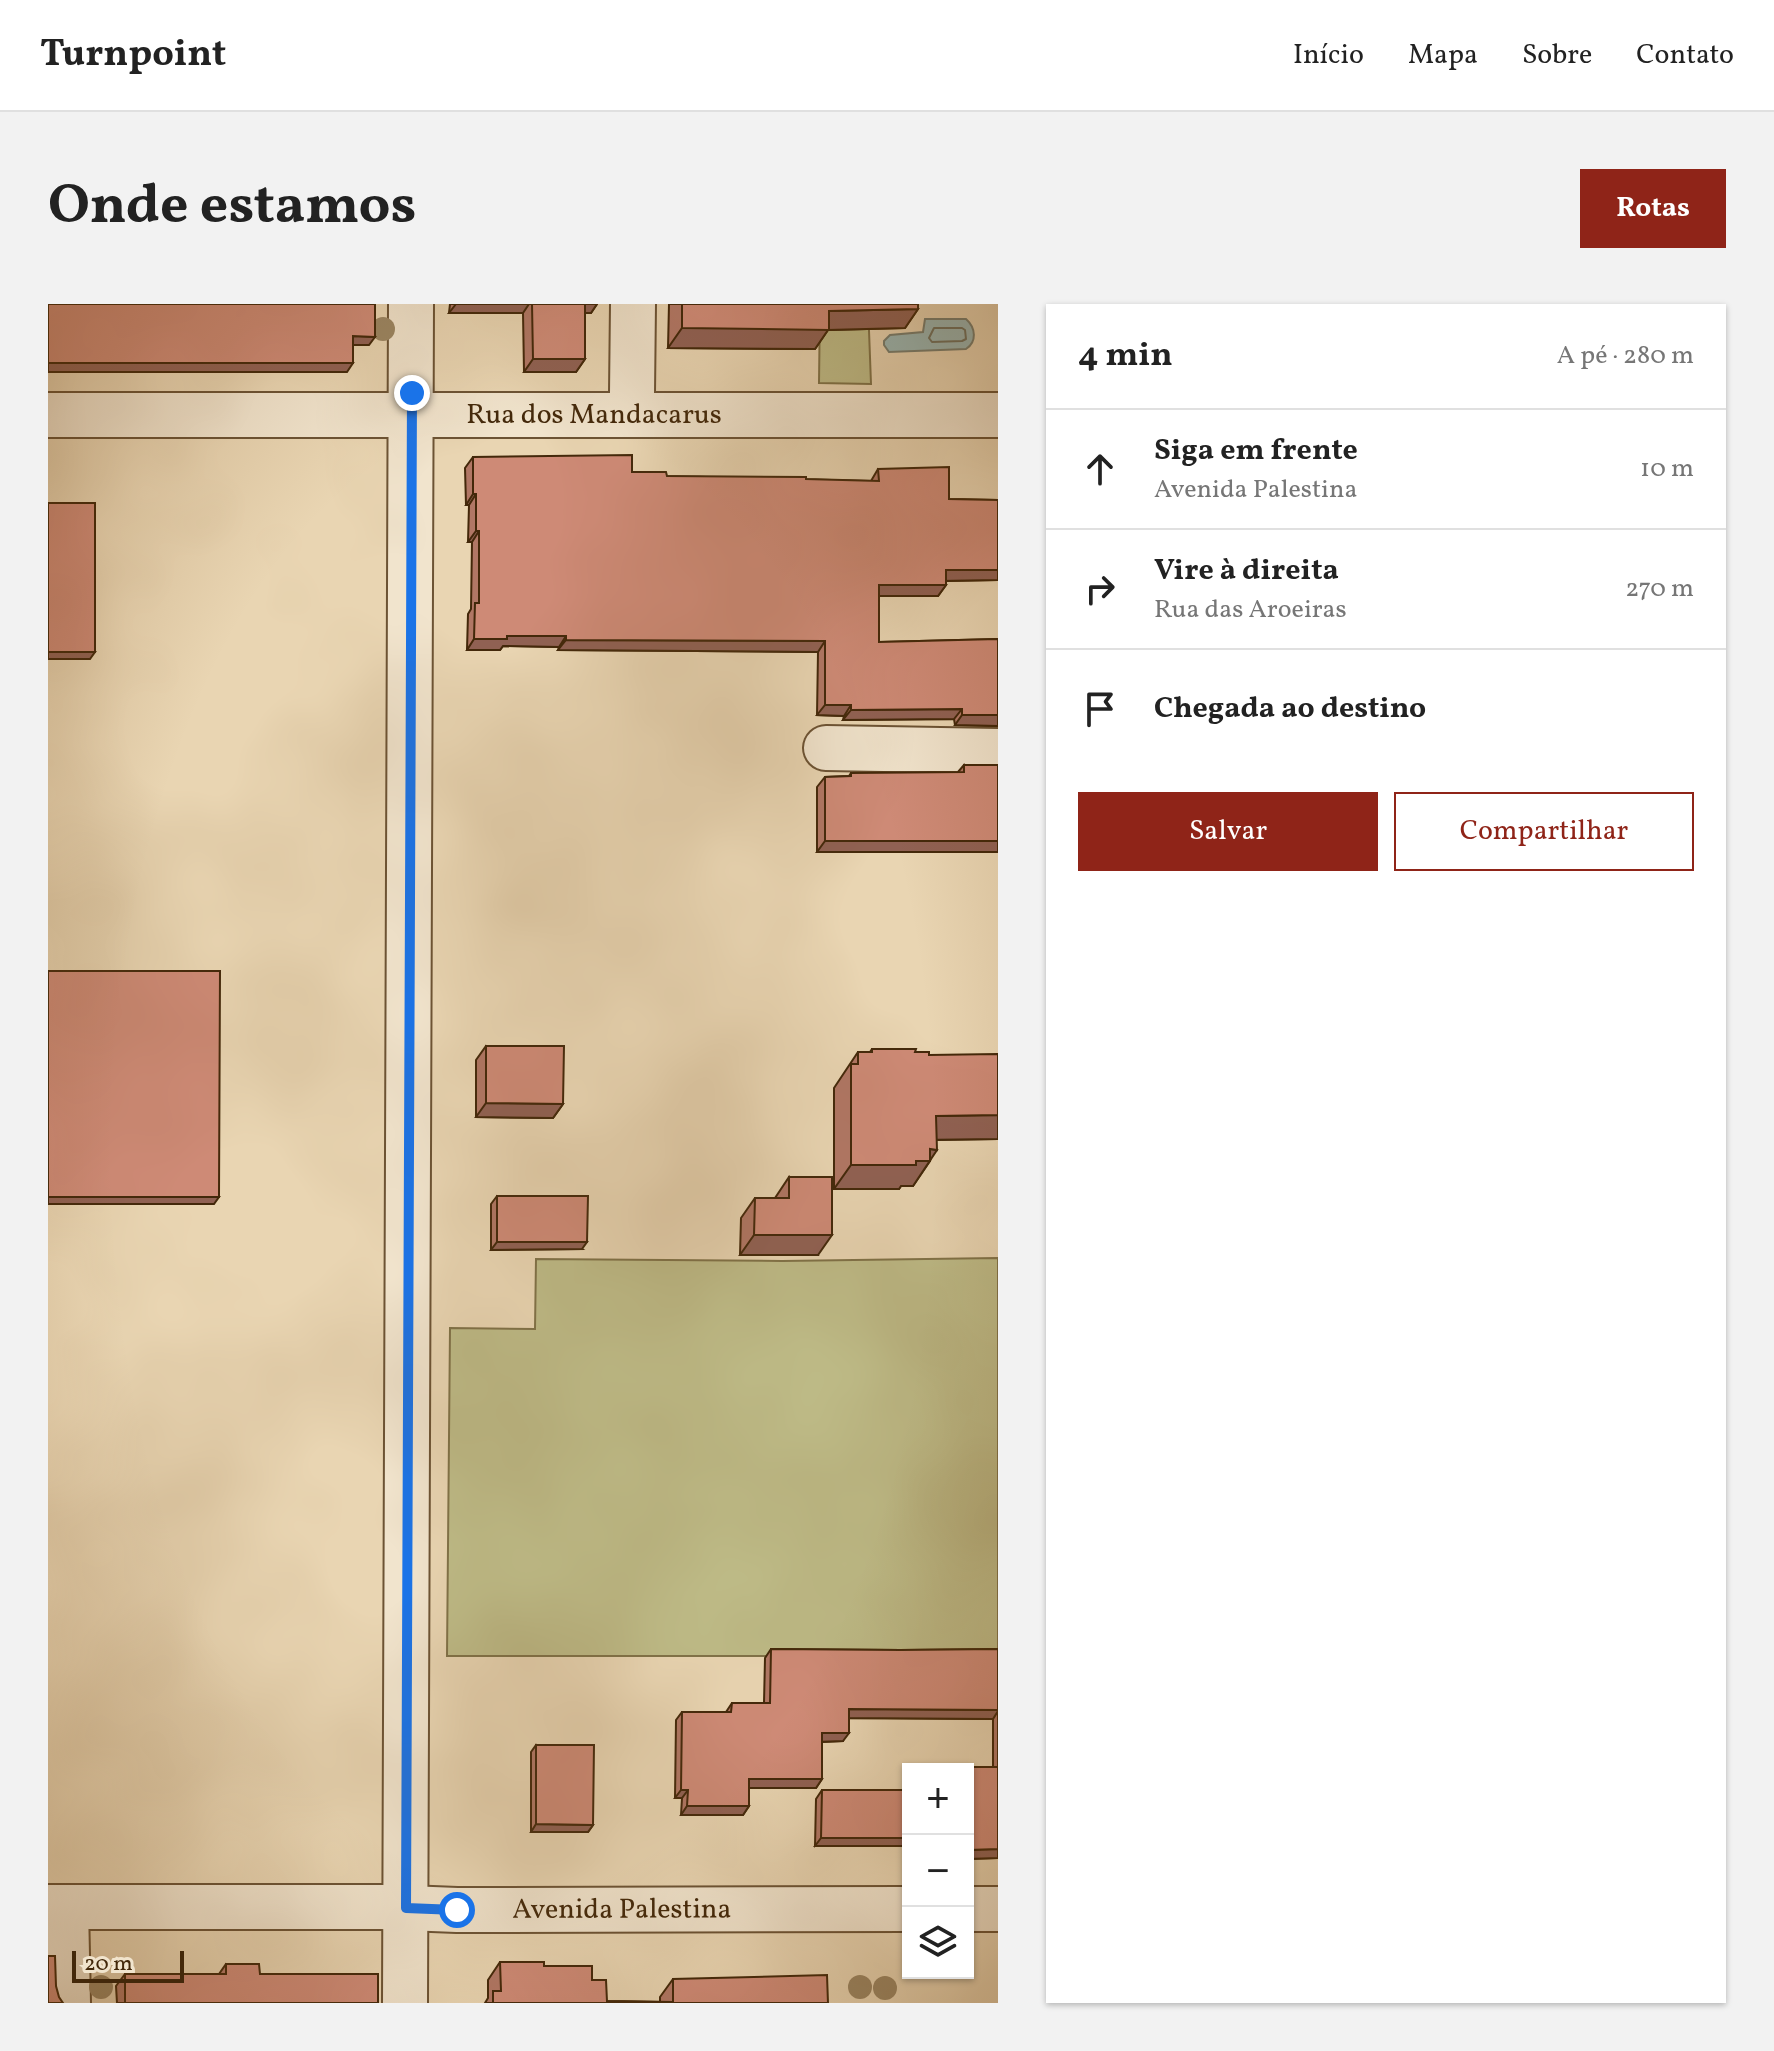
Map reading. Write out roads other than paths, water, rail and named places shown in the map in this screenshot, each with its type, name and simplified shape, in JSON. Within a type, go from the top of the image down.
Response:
[{"type":"street","points":[[405,2003],[411,304]]},
{"type":"street","points":[[632,393],[633,304]]},
{"type":"street","name":"Rua dos Mandacarus","points":[[48,415],[998,415]]},
{"type":"street","points":[[826,748],[998,751]]},
{"type":"street","points":[[57,1907],[68,2003]]},
{"type":"street","name":"Avenida Palestina","points":[[57,1907],[902,1909]]},
{"type":"street","points":[[974,1909],[998,1909]]},
{"type":"water","points":[[925,319],[966,319],[973,331],[972,343],[966,349],[889,352],[884,341],[890,335],[923,332]]}]
